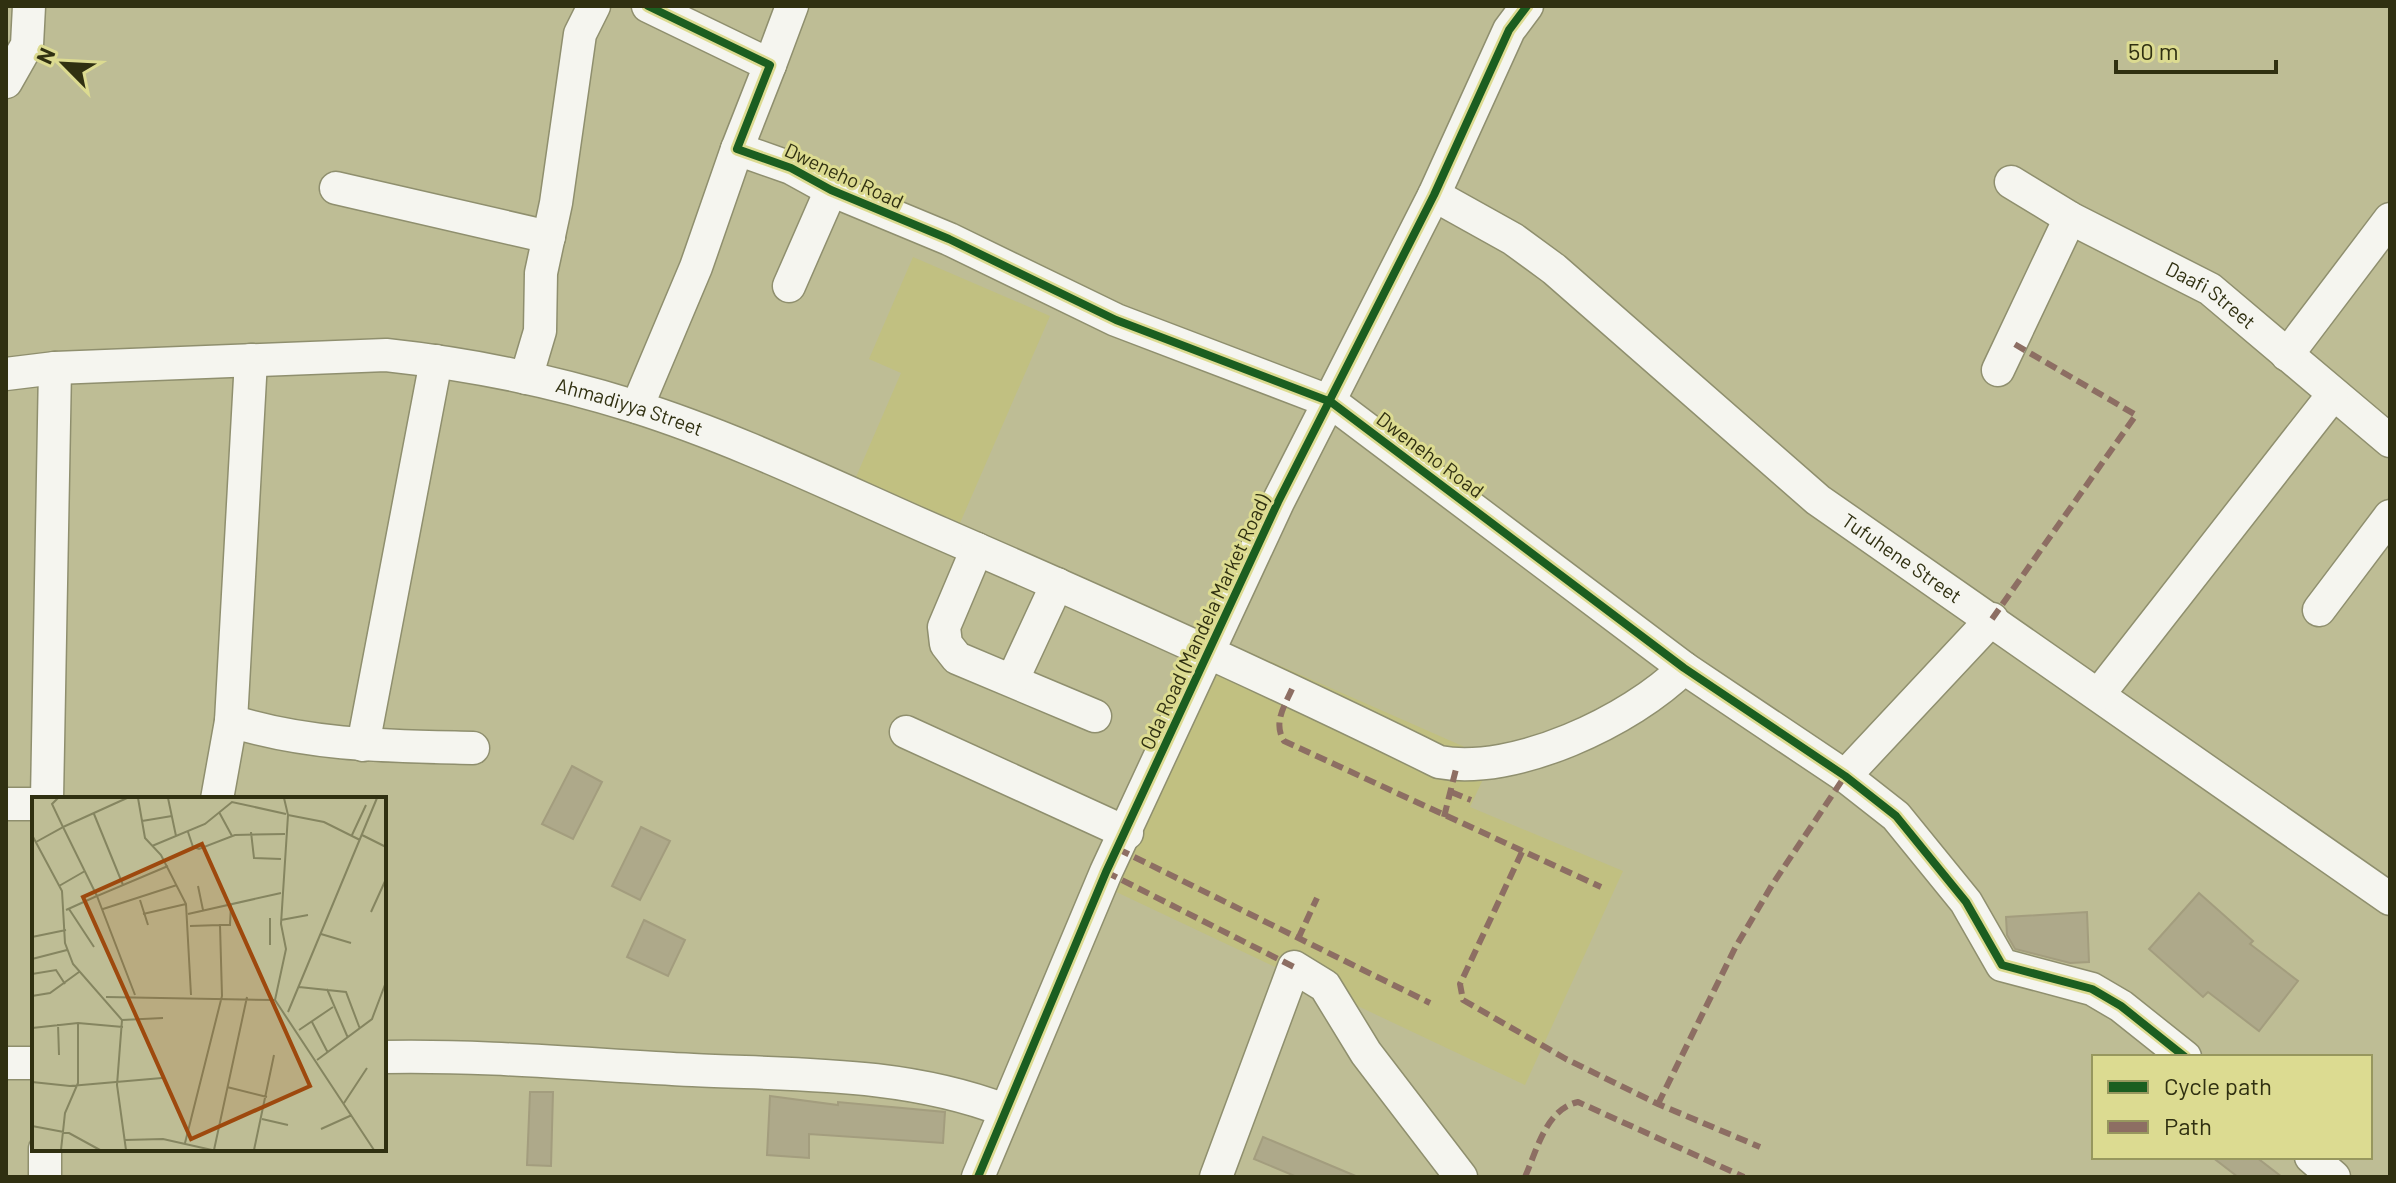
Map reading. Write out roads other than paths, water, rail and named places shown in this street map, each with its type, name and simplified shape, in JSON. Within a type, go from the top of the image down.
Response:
[{"type":"street","points":[[6,82],[27,45],[29,6]]},
{"type":"street","points":[[526,378],[538,339],[541,273],[580,34],[594,6]]},
{"type":"street","points":[[648,6],[770,65]]},
{"type":"street","points":[[637,407],[696,267],[792,6]]},
{"type":"street","name":"Oda Road (Mandela Market Road)","points":[[978,1177],[1106,872],[1127,833],[1209,649],[1278,502],[1434,195],[1509,30],[1527,6]]},
{"type":"street","name":"Dweneho Road","points":[[737,149],[791,168],[831,190],[949,239],[1116,320],[1331,402],[1684,668],[1845,776],[1896,816],[1966,902],[2002,965],[2092,989],[2121,1006],[2182,1055]]},
{"type":"street","name":"Daafi Street","points":[[2011,182],[2070,218],[2210,289],[2332,396],[2390,441]]},
{"type":"street","points":[[336,188],[549,237]]},
{"type":"street","points":[[789,286],[831,190]]},
{"type":"street","name":"Tufuhene Street","points":[[1434,195],[1513,239],[1554,269],[1818,500],[2390,899]]},
{"type":"street","points":[[1998,370],[2070,218]]},
{"type":"street","points":[[2287,355],[2390,219]]},
{"type":"street","name":"Ahmadiyya Street","points":[[6,374],[55,368],[386,355],[526,378],[637,407],[747,450],[1209,649],[1439,762],[1457,765],[1557,746],[1664,688],[1684,668]]},
{"type":"street","points":[[217,797],[231,721],[251,360]]},
{"type":"street","points":[[363,745],[436,361]]},
{"type":"street","points":[[47,797],[55,368]]},
{"type":"street","points":[[2099,694],[2332,396]]},
{"type":"street","points":[[2319,610],[2390,516]]},
{"type":"street","points":[[977,549],[944,627],[946,644],[957,658],[1095,716]]},
{"type":"street","points":[[1013,679],[1057,584]]},
{"type":"street","points":[[1845,776],[1992,619]]},
{"type":"street","points":[[231,721],[264,732],[363,745],[473,748]]},
{"type":"street","points":[[906,732],[1127,833]]},
{"type":"street","points":[[6,804],[32,804]]},
{"type":"street","points":[[1216,1177],[1294,967],[1325,986],[1366,1053],[1461,1177]]},
{"type":"street","points":[[386,1057],[501,1058],[829,1075],[962,1093],[1004,1110]]},
{"type":"street","points":[[6,1063],[32,1063]]},
{"type":"street","points":[[45,1151],[45,1177]]},
{"type":"street","points":[[2313,1159],[2334,1177]]}]
